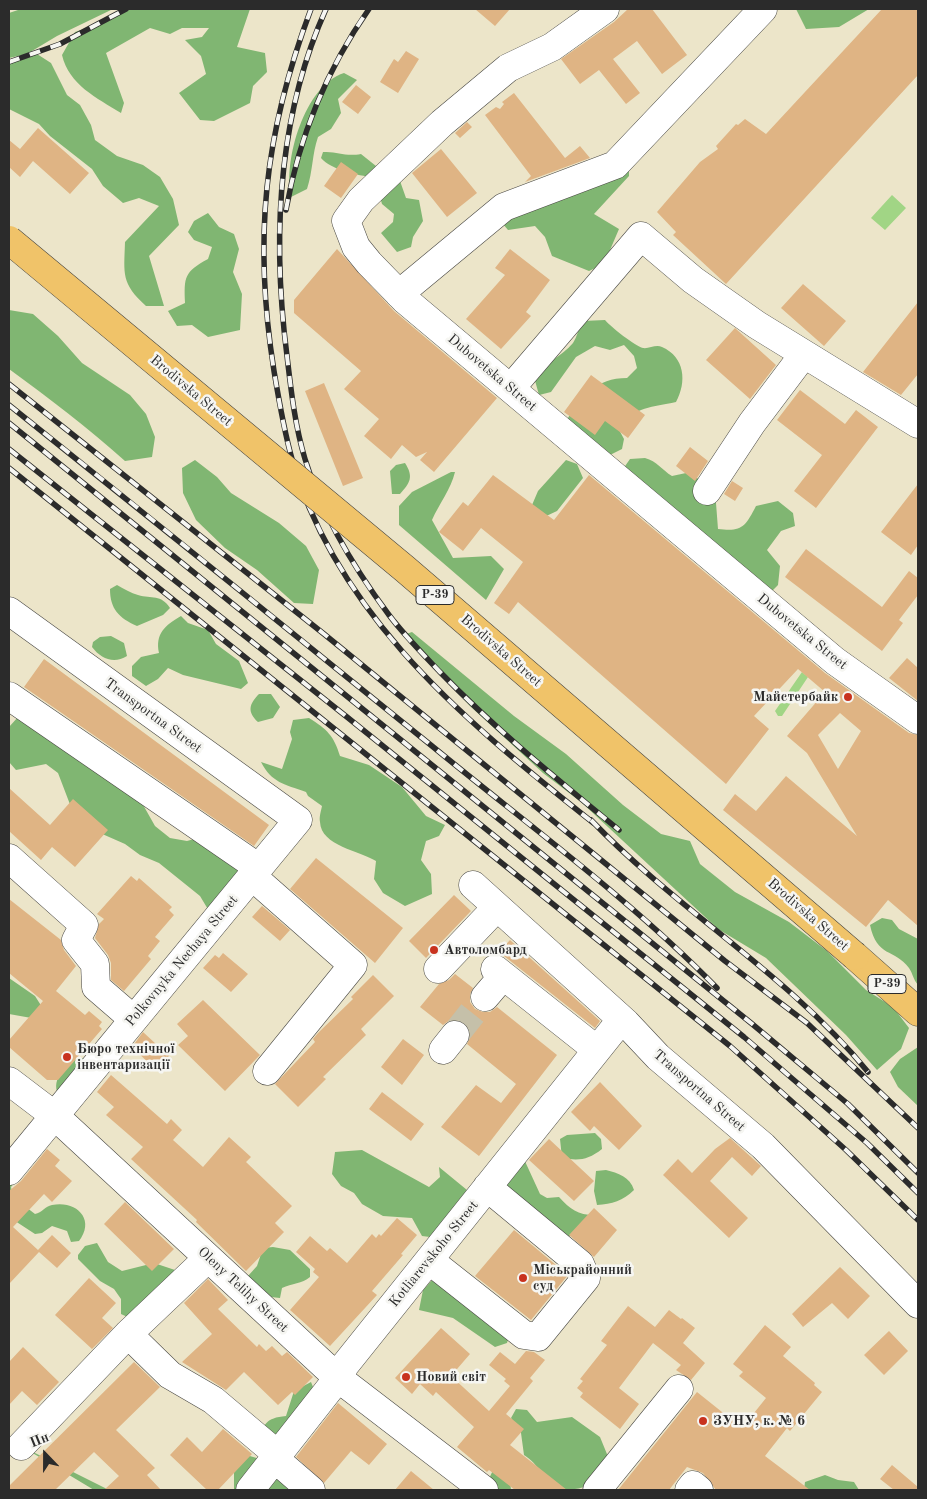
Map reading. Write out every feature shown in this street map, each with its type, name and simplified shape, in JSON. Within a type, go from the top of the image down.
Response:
[{"type":"main road","name":"Brodivska Street","points":[[9,240],[405,570],[918,1012]]},
{"type":"street","name":"Dubovetska Street","points":[[605,9],[552,47],[508,68],[442,123],[362,200],[346,221],[356,246],[369,263],[399,294],[835,660],[918,720]]},
{"type":"street","points":[[399,294],[504,207],[615,165],[763,9]]},
{"type":"street","points":[[511,388],[641,236],[694,280],[757,325],[918,424]]},
{"type":"street","points":[[707,491],[752,423],[804,354]]},
{"type":"street","name":"Transportna Street","points":[[10,616],[298,820]]},
{"type":"street","points":[[9,696],[256,873],[353,965],[267,1071]]},
{"type":"street","name":"Polkovnyka Nechaya Street","points":[[9,1171],[298,820]]},
{"type":"street","points":[[9,858],[84,925],[76,940],[95,964],[96,987],[133,1019]]},
{"type":"street","name":"Transportna Street","points":[[473,885],[621,1020],[658,1057],[763,1146],[918,1304]]},
{"type":"street","points":[[438,969],[497,907]]},
{"type":"street","points":[[485,997],[499,973],[597,1050]]},
{"type":"street","name":"Kotliarevskoho Street","points":[[250,1490],[338,1378],[345,1365],[621,1020]]},
{"type":"street","name":"Oleny Telihy Street","points":[[9,1081],[55,1116],[338,1378],[484,1490]]},
{"type":"street","points":[[429,1260],[524,1335],[538,1337],[586,1278],[580,1264],[487,1187]]},
{"type":"street","points":[[21,1446],[128,1334],[208,1258]]},
{"type":"street","points":[[128,1334],[170,1375],[213,1400],[311,1490]]},
{"type":"street","points":[[597,1490],[679,1389]]},
{"type":"street","points":[[689,1490],[693,1485],[699,1490]]},
{"type":"green space","points":[[21,9],[113,9],[57,36],[27,54],[9,58],[9,13]]},
{"type":"green space","points":[[128,9],[250,9],[237,47],[265,53],[267,72],[253,86],[250,103],[214,121],[200,120],[179,93],[206,74],[201,56],[185,40],[202,37],[209,28],[182,28],[170,34],[150,28],[106,53],[124,103],[121,113],[85,90],[71,75],[62,55],[75,32],[113,19]]},
{"type":"green space","points":[[796,9],[869,9],[839,27],[806,29]]},
{"type":"green space","points":[[37,54],[51,63],[67,95],[80,105],[91,125],[95,140],[117,156],[143,165],[160,177],[173,199],[179,225],[149,256],[164,306],[146,306],[138,298],[128,284],[124,263],[125,242],[159,206],[139,198],[123,203],[103,186],[92,169],[50,136],[39,124],[9,109],[9,60]]},
{"type":"green space","points":[[344,73],[357,80],[338,99],[341,113],[331,129],[318,137],[307,189],[291,197],[289,182],[290,164],[300,126],[318,92],[330,80]]},
{"type":"green space","points":[[323,152],[350,155],[361,154],[376,166],[370,177],[350,173],[331,166],[321,158]]},
{"type":"green space","points":[[629,159],[629,176],[594,214],[619,229],[604,264],[589,271],[552,256],[545,237],[535,226],[508,230],[493,212]]},
{"type":"green space","points":[[400,181],[406,198],[419,200],[423,221],[413,237],[411,247],[397,252],[381,233],[393,222],[394,214],[382,204],[378,190]]},
{"type":"green space","points":[[892,195],[906,208],[885,230],[871,218]]},
{"type":"green space","points":[[208,213],[219,227],[234,234],[239,249],[233,272],[242,294],[240,330],[208,337],[192,325],[177,326],[168,311],[185,303],[187,276],[194,268],[208,259],[212,247],[194,240],[188,232],[194,221]]},
{"type":"green space","points":[[9,310],[33,314],[58,336],[82,363],[130,395],[146,414],[155,437],[152,457],[125,461],[68,413],[9,369]]},
{"type":"green space","points":[[605,320],[639,347],[660,346],[670,351],[682,371],[682,386],[676,402],[638,411],[617,426],[624,439],[622,449],[602,459],[566,421],[584,396],[598,385],[607,381],[627,378],[637,368],[634,356],[624,345],[610,350],[595,346],[576,357],[551,392],[539,395],[534,377],[543,367],[569,348],[583,321]]},
{"type":"green space","points":[[645,458],[656,463],[672,476],[686,473],[710,484],[716,503],[718,529],[738,529],[749,519],[756,506],[778,501],[793,513],[795,526],[781,531],[767,550],[780,566],[778,585],[768,595],[623,469],[630,459]]},
{"type":"green space","points":[[195,460],[217,477],[231,493],[279,523],[306,546],[319,570],[313,604],[294,603],[257,570],[225,548],[196,520],[183,493],[182,468]]},
{"type":"green space","points":[[566,460],[577,464],[583,478],[557,511],[542,518],[529,512],[538,491]]},
{"type":"green space","points":[[405,463],[410,480],[400,494],[392,494],[390,471],[396,465]]},
{"type":"green space","points":[[451,472],[455,472],[453,478],[432,520],[453,558],[491,556],[504,569],[486,600],[399,525],[399,506],[412,492]]},
{"type":"green space","points":[[117,585],[135,594],[160,599],[170,608],[163,615],[137,626],[125,620],[114,607],[110,596],[110,589]]},
{"type":"green space","points":[[181,616],[188,623],[208,630],[216,644],[239,661],[248,683],[241,689],[183,675],[168,668],[158,679],[146,686],[132,676],[132,666],[141,657],[159,653],[158,640],[162,631]]},
{"type":"green space","points":[[412,632],[514,716],[566,754],[623,805],[661,834],[690,841],[700,864],[735,892],[789,922],[827,951],[866,990],[893,1007],[909,1028],[901,1049],[877,1070],[846,1035],[766,958],[718,929],[581,802],[543,773],[470,706],[403,635]]},
{"type":"green space","points":[[111,636],[124,643],[127,656],[117,660],[108,659],[99,655],[92,647],[93,642],[100,637]]},
{"type":"green space","points":[[802,672],[808,677],[782,716],[778,716],[775,711]]},
{"type":"green space","points":[[259,694],[271,694],[280,707],[273,718],[258,722],[252,715],[251,705]]},
{"type":"green space","points":[[18,717],[34,720],[48,740],[76,745],[142,803],[155,826],[170,838],[187,841],[201,837],[254,857],[209,911],[200,896],[159,863],[140,855],[125,844],[100,833],[71,807],[58,773],[46,764],[16,770],[9,762],[9,727]]},
{"type":"green space","points":[[309,718],[329,734],[340,756],[369,765],[402,787],[426,816],[445,825],[439,836],[426,841],[421,860],[431,874],[432,894],[405,906],[383,893],[374,879],[376,861],[342,847],[327,837],[322,830],[320,822],[322,806],[308,796],[306,792],[274,779],[265,769],[261,762],[282,769],[292,739],[290,732],[293,720]]},
{"type":"green space","points":[[882,918],[892,920],[899,929],[918,939],[918,985],[909,968],[898,957],[881,948],[873,936],[870,925]]},
{"type":"green space","points":[[9,978],[35,996],[42,1007],[37,1019],[9,1014]]},
{"type":"green space","points":[[918,1047],[918,1106],[898,1087],[890,1072],[900,1059]]},
{"type":"green space","points":[[78,1057],[89,1060],[58,1094],[56,1083],[58,1078],[65,1068]]},
{"type":"green space","points":[[595,1133],[601,1139],[602,1149],[583,1159],[562,1158],[560,1139],[567,1135]]},
{"type":"green space","points":[[362,1150],[429,1187],[440,1177],[439,1167],[467,1190],[430,1237],[422,1236],[412,1218],[383,1216],[362,1204],[354,1193],[341,1186],[332,1174],[335,1152]]},
{"type":"green space","points":[[523,1157],[540,1194],[547,1198],[559,1197],[575,1210],[583,1214],[594,1215],[574,1236],[550,1237],[494,1206]]},
{"type":"green space","points":[[606,1170],[627,1179],[634,1190],[626,1197],[617,1201],[597,1205],[594,1191],[596,1171]]},
{"type":"green space","points":[[9,1173],[19,1177],[11,1187],[14,1202],[22,1204],[35,1214],[50,1206],[61,1204],[76,1208],[81,1213],[85,1225],[84,1233],[79,1241],[71,1242],[67,1231],[52,1226],[42,1233],[35,1234],[9,1217]]},
{"type":"green space","points":[[97,1243],[108,1262],[122,1271],[154,1263],[175,1270],[176,1274],[138,1322],[121,1314],[121,1299],[114,1289],[100,1281],[78,1259],[78,1255],[85,1246]]},
{"type":"green space","points":[[273,1247],[290,1250],[310,1269],[310,1277],[282,1288],[280,1298],[262,1296],[248,1276],[257,1266],[263,1248]]},
{"type":"green space","points":[[434,1278],[509,1336],[507,1343],[495,1347],[453,1318],[419,1310],[423,1290]]},
{"type":"green space","points":[[311,1382],[317,1397],[277,1452],[256,1442],[266,1423],[274,1418],[286,1416],[294,1391]]},
{"type":"green space","points":[[516,1409],[527,1410],[537,1422],[572,1417],[600,1437],[609,1459],[598,1476],[582,1488],[555,1490],[534,1463],[524,1455],[521,1433],[511,1418]]},
{"type":"green space","points":[[21,1446],[109,1490],[94,1490]]},
{"type":"green space","points":[[243,1454],[260,1459],[301,1490],[234,1490],[234,1465]]},
{"type":"green space","points":[[494,1468],[510,1480],[511,1490],[486,1490]]},
{"type":"green space","points":[[825,1475],[838,1480],[854,1482],[859,1490],[804,1490],[805,1482]]},
{"type":"building","points":[[475,9],[510,9],[495,26]]},
{"type":"building","points":[[628,9],[652,9],[687,55],[662,74],[637,41],[613,59],[640,93],[626,104],[599,70],[580,84],[561,59],[614,22]]},
{"type":"building","points":[[882,9],[918,9],[918,75],[726,284],[673,235],[676,232],[657,212],[700,162],[718,149],[716,146],[736,124],[738,125],[745,119],[766,134]]},
{"type":"building","points":[[406,51],[419,59],[398,93],[380,82],[394,59],[398,62]]},
{"type":"building","points":[[356,85],[371,97],[358,114],[342,102]]},
{"type":"building","points":[[514,93],[565,158],[580,146],[590,158],[525,182],[531,176],[485,115],[496,107],[500,109],[504,104],[502,102]]},
{"type":"building","points":[[467,122],[472,127],[460,138],[455,133]]},
{"type":"building","points":[[38,128],[89,173],[70,194],[33,161],[20,177],[9,167],[9,140],[20,149]]},
{"type":"building","points":[[441,149],[477,193],[447,217],[412,173]]},
{"type":"building","points":[[341,162],[358,174],[341,198],[324,186]]},
{"type":"building","points":[[337,249],[394,311],[497,398],[434,472],[420,460],[427,452],[416,457],[402,445],[391,459],[364,436],[379,419],[344,389],[361,371],[294,313],[294,300]]},
{"type":"building","points":[[510,249],[550,280],[526,312],[531,316],[501,349],[466,319],[505,275],[495,268]]},
{"type":"building","points":[[803,284],[846,321],[824,346],[781,308]]},
{"type":"building","points":[[918,302],[918,374],[901,395],[863,372]]},
{"type":"building","points":[[735,328],[776,365],[750,399],[706,360]]},
{"type":"building","points":[[591,375],[645,415],[628,438],[605,421],[595,435],[564,412]]},
{"type":"building","points":[[324,383],[363,478],[343,486],[305,391]]},
{"type":"building","points":[[800,390],[845,424],[856,410],[878,427],[816,508],[794,491],[822,455],[777,420]]},
{"type":"building","points":[[690,447],[708,461],[695,481],[676,466]]},
{"type":"building","points":[[493,475],[554,520],[589,475],[825,673],[909,733],[918,735],[918,926],[888,900],[866,927],[723,810],[735,794],[756,811],[786,776],[857,836],[807,753],[787,736],[825,692],[798,669],[754,716],[769,729],[726,784],[518,602],[509,614],[494,603],[523,562],[481,528],[463,551],[439,532],[463,502],[468,506]],"holes":[[[840,713],[861,731],[838,769],[818,735]]]},
{"type":"building","points":[[732,481],[743,488],[735,501],[724,494]]},
{"type":"building","points":[[918,484],[918,545],[911,555],[881,532]]},
{"type":"building","points":[[806,549],[882,607],[909,571],[918,578],[918,595],[899,620],[903,623],[882,651],[785,577]]},
{"type":"building","points":[[907,658],[918,668],[918,701],[889,678]]},
{"type":"building","points":[[44,659],[269,825],[254,846],[24,687]]},
{"type":"building","points":[[9,788],[50,825],[73,799],[108,830],[75,867],[52,847],[41,860],[9,831]]},
{"type":"building","points":[[316,858],[403,928],[375,963],[290,889]]},
{"type":"building","points":[[131,876],[137,881],[139,878],[172,907],[169,910],[174,915],[155,937],[160,941],[148,956],[151,959],[124,991],[111,980],[111,963],[108,955],[95,938],[99,924],[104,919],[97,914]]},
{"type":"building","points":[[454,895],[471,911],[426,958],[409,941]]},
{"type":"building","points":[[9,899],[61,940],[64,950],[76,966],[56,991],[85,1015],[89,1011],[102,1022],[99,1026],[102,1029],[58,1080],[47,1080],[9,1047],[9,1040],[43,1001],[9,973]]},
{"type":"building","points":[[262,906],[290,930],[280,941],[252,917]]},
{"type":"building","points":[[510,940],[600,1021],[595,1028],[499,952]]},
{"type":"building","points":[[223,953],[248,974],[231,992],[203,968],[215,955],[219,958]]},
{"type":"building","points":[[455,974],[473,988],[470,1002],[475,1009],[490,1012],[497,1007],[557,1055],[479,1156],[441,1127],[476,1085],[501,1103],[516,1084],[467,1044],[470,1030],[465,1023],[450,1020],[443,1025],[420,1007],[439,984],[449,980]]},
{"type":"building","points":[[373,975],[394,996],[361,1029],[366,1035],[323,1077],[326,1079],[298,1107],[275,1084],[315,1042],[313,1039],[318,1033],[353,999],[351,997]]},
{"type":"building","points":[[203,1000],[260,1055],[225,1091],[178,1045],[188,1036],[177,1024]]},
{"type":"building","points":[[143,1032],[169,1056],[156,1070],[132,1047]]},
{"type":"building","points":[[403,1039],[424,1055],[402,1085],[381,1067]]},
{"type":"building","points":[[111,1075],[167,1124],[171,1119],[182,1130],[173,1140],[203,1167],[229,1137],[251,1157],[246,1162],[292,1206],[275,1223],[284,1232],[246,1271],[196,1222],[197,1220],[131,1159],[143,1147],[106,1115],[114,1107],[97,1092]]},
{"type":"building","points":[[600,1082],[642,1126],[619,1150],[594,1126],[590,1131],[571,1112]]},
{"type":"building","points":[[382,1092],[424,1124],[411,1141],[369,1109]]},
{"type":"building","points":[[730,1138],[761,1166],[752,1176],[732,1157],[710,1181],[748,1218],[729,1238],[663,1175],[678,1159],[692,1173],[715,1149]]},
{"type":"building","points":[[549,1139],[594,1181],[574,1201],[529,1160]]},
{"type":"building","points":[[47,1149],[60,1160],[55,1166],[72,1181],[52,1202],[44,1194],[13,1227],[38,1250],[52,1235],[71,1253],[57,1268],[39,1252],[9,1284],[9,1191],[21,1181]]},
{"type":"building","points":[[125,1202],[174,1249],[152,1271],[104,1224]]},
{"type":"building","points":[[594,1208],[617,1230],[594,1257],[569,1235]]},
{"type":"building","points":[[397,1218],[417,1235],[401,1254],[403,1255],[372,1291],[377,1295],[330,1346],[290,1310],[319,1277],[313,1272],[315,1269],[296,1252],[310,1236],[327,1251],[330,1248],[347,1263],[372,1234],[376,1238],[379,1234],[381,1236]]},
{"type":"building","name":"Міськрайонний суд","points":[[514,1230],[568,1275],[531,1320],[475,1276]]},
{"type":"building","points":[[840,1267],[870,1296],[848,1319],[832,1303],[803,1327],[792,1314]]},
{"type":"building","points":[[89,1278],[116,1303],[102,1318],[113,1328],[92,1349],[55,1315]]},
{"type":"building","points":[[208,1279],[228,1300],[218,1309],[257,1347],[259,1344],[266,1351],[272,1346],[282,1356],[287,1352],[313,1377],[295,1395],[292,1392],[278,1405],[244,1372],[226,1390],[182,1362],[212,1334],[184,1303]]},
{"type":"building","points":[[628,1306],[655,1327],[669,1310],[682,1318],[695,1328],[683,1343],[705,1363],[691,1380],[676,1370],[681,1365],[653,1343],[619,1388],[639,1404],[620,1429],[580,1397],[583,1393],[577,1388],[583,1381],[580,1379],[607,1345],[601,1341]]},
{"type":"building","points":[[765,1325],[791,1347],[783,1356],[815,1383],[814,1385],[822,1392],[790,1431],[787,1428],[765,1456],[810,1490],[716,1490],[703,1473],[687,1467],[669,1490],[618,1490],[697,1392],[742,1428],[766,1398],[739,1376],[743,1372],[733,1364]]},
{"type":"building","points":[[441,1328],[470,1354],[451,1376],[489,1411],[510,1386],[504,1381],[506,1379],[489,1365],[500,1352],[515,1364],[526,1351],[534,1352],[545,1360],[530,1378],[533,1381],[506,1414],[524,1429],[510,1445],[567,1490],[515,1490],[489,1470],[487,1472],[457,1447],[474,1427],[436,1392],[433,1396],[420,1384],[412,1394],[395,1378]]},
{"type":"building","points":[[889,1331],[908,1351],[884,1375],[864,1355]]},
{"type":"building","points":[[23,1347],[59,1382],[37,1405],[22,1391],[9,1405],[9,1362]]},
{"type":"building","points":[[134,1362],[160,1387],[116,1430],[155,1468],[147,1475],[161,1490],[104,1490],[119,1476],[94,1452],[55,1490],[9,1490],[9,1486]]},
{"type":"building","points":[[338,1403],[387,1444],[369,1465],[351,1451],[324,1483],[296,1457]]},
{"type":"building","points":[[223,1429],[252,1454],[218,1490],[207,1490],[170,1455],[187,1437],[202,1452]]},
{"type":"building","points":[[892,1465],[918,1487],[918,1490],[894,1490],[880,1479]]},
{"type":"building","points":[[411,1471],[434,1490],[395,1490]]},
{"type":"tunnel","points":[[455,1035],[485,997]]},
{"type":"railway","points":[[9,62],[60,44],[126,9]]},
{"type":"railway","points":[[311,9],[282,100],[267,187],[264,231],[264,276],[274,371],[287,438],[300,485],[336,561],[367,608],[402,651],[471,720],[596,825]]},
{"type":"railway","points":[[326,9],[310,50],[297,93],[288,136],[282,180],[280,224],[282,312],[290,382],[299,434],[312,480],[330,521],[352,560],[376,597],[407,637],[482,714],[619,830]]},
{"type":"railway","points":[[286,210],[299,156],[317,105],[340,55],[369,9]]},
{"type":"railway","points":[[9,384],[324,634],[725,961],[807,1023],[918,1128]]},
{"type":"railway","points":[[9,405],[578,863],[684,955],[717,988]]},
{"type":"railway","points":[[9,423],[751,1023],[848,1104],[918,1173]]},
{"type":"railway","points":[[9,449],[347,717],[744,1037],[867,1143],[918,1193]]},
{"type":"railway","points":[[9,468],[730,1046],[846,1150],[918,1220]]},
{"type":"railway","points":[[591,820],[660,884],[804,1004],[868,1072]]},
{"type":"place","name":"Майстербайк","points":[[848,697]]},
{"type":"place","name":"Автоломбард","points":[[434,950]]},
{"type":"place","name":"Бюро технічної інвентаризації","points":[[67,1057]]},
{"type":"place","name":"Міськрайонний суд","points":[[523,1278]]},
{"type":"place","name":"Новий світ","points":[[406,1377]]},
{"type":"place","name":"ЗУНУ, к. № 6","points":[[703,1421]]}]
